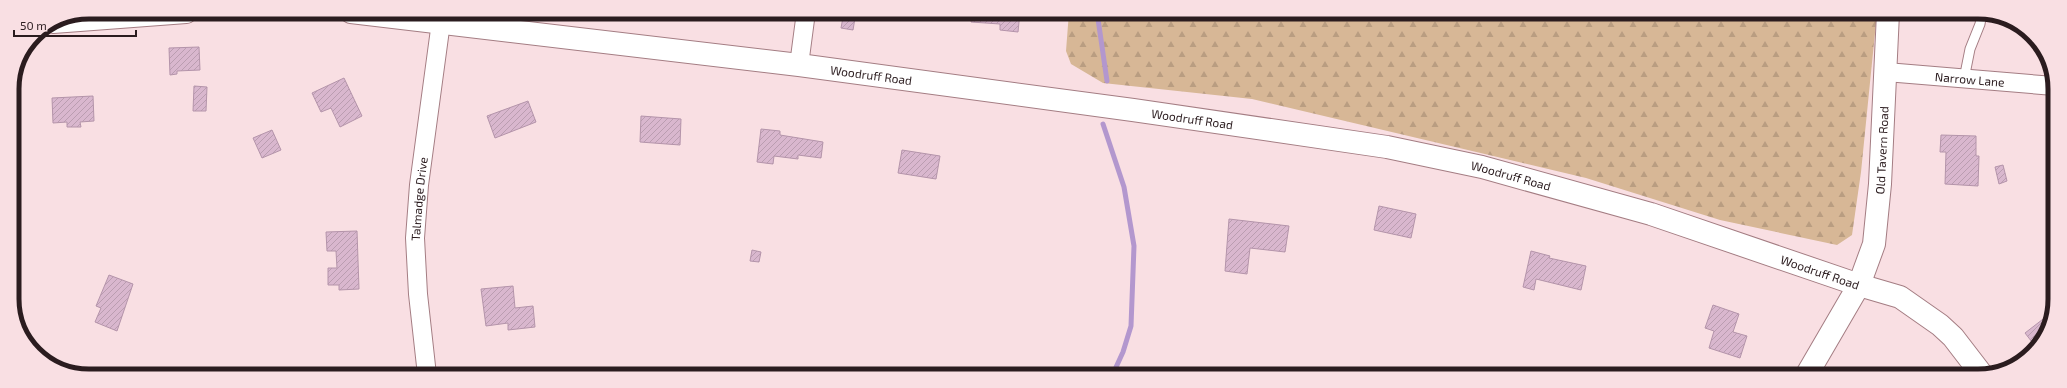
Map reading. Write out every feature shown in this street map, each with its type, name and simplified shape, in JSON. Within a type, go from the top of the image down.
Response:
[{"type":"street","points":[[74,20],[93,19]]},
{"type":"street","name":"Woodruff Road","points":[[414,19],[799,65],[1387,147],[1482,167],[1651,214],[1859,285],[1900,297],[1929,315],[1953,337],[1978,369]]},
{"type":"street","points":[[799,65],[805,19]]},
{"type":"street","name":"Old Tavern Road","points":[[1810,369],[1859,285],[1874,244],[1880,184],[1888,19]]},
{"type":"street","name":"Talmadge Drive","points":[[426,369],[418,294],[415,238],[419,185],[441,22]]},
{"type":"street","name":"Narrow Lane","points":[[1886,72],[2048,86]]},
{"type":"lane","points":[[1964,79],[1970,49],[1981,19]]},
{"type":"green space","points":[[1068,19],[1876,19],[1861,172],[1852,235],[1837,245],[1720,220],[1586,178],[1252,99],[1103,83],[1071,64],[1066,51]]},
{"type":"building","points":[[843,19],[855,19],[853,30],[841,28]]},
{"type":"building","points":[[971,19],[1019,19],[1018,32],[1000,30],[1000,24],[971,22]]},
{"type":"building","points":[[199,47],[200,70],[177,71],[177,74],[170,75],[169,48]]},
{"type":"building","points":[[344,78],[362,116],[340,127],[331,108],[321,112],[312,93]]},
{"type":"building","points":[[194,86],[207,87],[206,111],[193,111]]},
{"type":"building","points":[[93,96],[94,121],[80,122],[81,127],[67,127],[67,122],[53,123],[52,98]]},
{"type":"building","points":[[528,101],[536,122],[495,138],[487,116]]},
{"type":"building","points":[[641,116],[681,119],[680,145],[640,142]]},
{"type":"building","points":[[761,129],[780,131],[780,135],[823,142],[821,158],[798,155],[798,159],[774,156],[773,164],[757,162]]},
{"type":"building","points":[[272,130],[281,150],[262,158],[253,138]]},
{"type":"building","points":[[1941,135],[1976,136],[1976,156],[1979,156],[1978,186],[1945,184],[1946,152],[1940,152]]},
{"type":"building","points":[[902,150],[940,156],[936,179],[898,173]]},
{"type":"building","points":[[2003,165],[2007,181],[1999,184],[1995,167]]},
{"type":"building","points":[[1379,206],[1416,214],[1411,238],[1374,230]]},
{"type":"building","points":[[1229,219],[1289,226],[1285,252],[1250,248],[1247,274],[1225,271]]},
{"type":"building","points":[[357,231],[359,289],[339,290],[339,285],[328,285],[328,268],[337,268],[336,251],[327,251],[326,232]]},
{"type":"building","points":[[752,250],[761,252],[759,262],[750,261]]},
{"type":"building","points":[[1531,251],[1550,256],[1549,258],[1586,266],[1581,290],[1536,279],[1534,290],[1523,287]]},
{"type":"building","points":[[109,275],[133,284],[117,331],[95,322],[101,308],[96,306]]},
{"type":"building","points":[[513,286],[515,308],[533,306],[535,327],[508,330],[508,323],[486,326],[481,289]]},
{"type":"building","points":[[1713,305],[1739,314],[1733,332],[1747,336],[1740,358],[1709,348],[1714,331],[1705,328]]},
{"type":"building","points":[[2045,318],[2039,334],[2033,343],[2025,333]]},
{"type":"waterway","points":[[1098,19],[1107,81]]},
{"type":"waterway","points":[[1103,124],[1124,187],[1134,246],[1131,326],[1123,352],[1115,369]]}]
